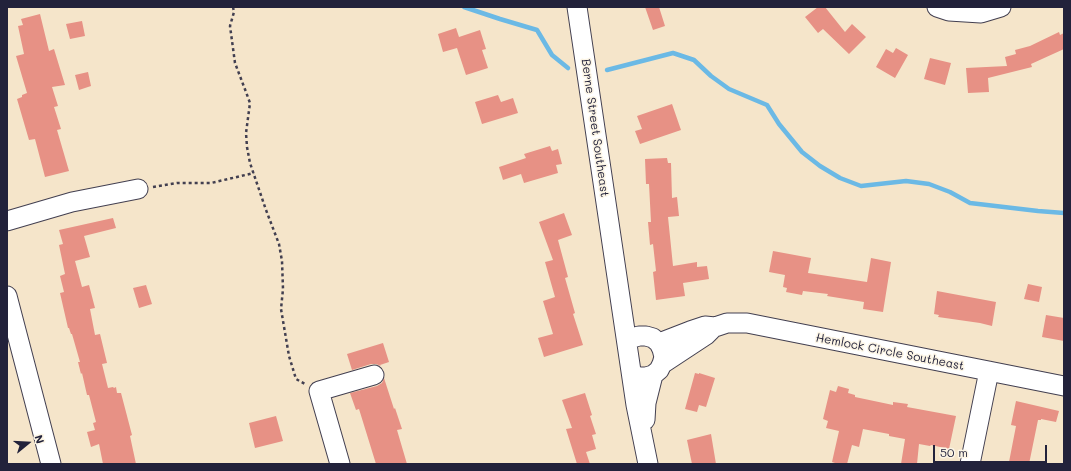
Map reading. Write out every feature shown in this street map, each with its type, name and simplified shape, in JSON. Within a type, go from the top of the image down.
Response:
[{"type":"street","name":"Berne Street Southeast","points":[[577,7],[636,405],[648,464]]},
{"type":"street","points":[[937,7],[949,11],[981,13],[1001,7]]},
{"type":"street","points":[[7,221],[72,202],[138,189]]},
{"type":"street","name":"Berne Street Southeast","points":[[613,250],[621,283],[632,317],[662,349],[664,357],[658,369],[646,403],[643,438]]},
{"type":"street","points":[[7,296],[52,464]]},
{"type":"street","name":"Hemlock Circle Southeast","points":[[658,369],[715,327],[727,323],[747,323],[1064,386]]},
{"type":"street","name":"Hemlock Circle Southeast","points":[[652,339],[690,331],[705,326],[715,327]]},
{"type":"street","points":[[627,344],[632,338],[639,336],[652,339]]},
{"type":"street","points":[[632,374],[639,377],[646,377],[658,369]]},
{"type":"street","points":[[970,464],[988,371]]},
{"type":"street","points":[[340,464],[322,390],[324,381],[367,373]]},
{"type":"path","points":[[233,7],[234,12],[230,26],[235,63],[250,103],[246,133],[247,147],[266,210],[279,244],[282,262],[283,282],[280,309],[288,356],[296,380],[322,390]]},
{"type":"path","points":[[138,189],[177,183],[211,183],[254,173]]},
{"type":"building","points":[[645,7],[659,7],[665,26],[653,30]]},
{"type":"building","points":[[818,7],[825,7],[845,32],[852,24],[866,37],[849,54],[823,29],[818,33],[805,17]]},
{"type":"building","points":[[40,14],[49,51],[54,49],[65,85],[52,87],[58,106],[54,107],[61,129],[57,130],[69,171],[45,177],[35,139],[29,140],[17,99],[27,93],[16,56],[24,54],[18,26],[23,25],[21,19]]},
{"type":"building","points":[[82,21],[85,36],[70,39],[66,24]]},
{"type":"building","points":[[456,28],[459,37],[480,30],[486,49],[482,50],[488,68],[466,75],[457,48],[443,52],[438,34]]},
{"type":"building","points":[[1059,32],[1060,35],[1064,33],[1064,49],[1031,64],[1032,67],[988,78],[989,92],[968,93],[966,68],[1007,66],[1005,57],[1016,54],[1015,50],[1030,46]]},
{"type":"building","points":[[896,48],[908,55],[895,78],[876,67],[886,49],[893,53]]},
{"type":"building","points":[[930,58],[951,63],[945,85],[924,79]]},
{"type":"building","points":[[88,72],[91,86],[79,90],[75,75]]},
{"type":"building","points":[[498,95],[501,102],[513,98],[518,113],[482,124],[475,102]]},
{"type":"building","points":[[672,104],[681,130],[640,144],[635,131],[642,129],[637,116]]},
{"type":"building","points":[[550,146],[552,151],[558,149],[562,164],[556,165],[558,173],[524,183],[521,174],[503,180],[499,167],[526,158],[524,154]]},
{"type":"building","points":[[667,158],[668,163],[671,163],[672,198],[677,197],[679,216],[668,217],[673,266],[697,262],[697,267],[707,266],[709,279],[683,283],[685,296],[656,300],[653,272],[656,271],[653,244],[650,245],[648,222],[651,222],[649,184],[646,184],[645,159]]},
{"type":"building","points":[[564,213],[572,235],[558,240],[568,277],[565,278],[575,313],[573,314],[583,345],[544,357],[538,338],[553,334],[543,301],[555,297],[545,262],[553,260],[539,222]]},
{"type":"building","points":[[113,218],[116,228],[84,236],[90,257],[75,261],[82,287],[89,285],[95,308],[90,309],[95,335],[100,334],[107,363],[102,364],[108,388],[116,387],[117,393],[121,393],[132,435],[130,436],[136,464],[103,464],[99,444],[91,447],[87,432],[95,430],[93,423],[96,422],[89,395],[87,395],[82,373],[81,374],[78,362],[80,362],[72,334],[68,328],[60,293],[64,292],[60,276],[65,274],[59,245],[63,244],[59,230]]},
{"type":"building","points":[[773,251],[811,258],[808,273],[867,282],[871,258],[891,262],[883,312],[863,309],[864,302],[827,296],[828,294],[803,291],[802,295],[786,292],[787,288],[783,287],[785,275],[769,272]]},
{"type":"building","points":[[1028,284],[1042,287],[1039,302],[1024,299]]},
{"type":"building","points":[[146,285],[152,304],[139,308],[133,288]]},
{"type":"building","points":[[937,291],[996,302],[992,326],[938,317],[939,315],[934,314]]},
{"type":"building","points":[[1046,315],[1064,318],[1064,341],[1042,337]]},
{"type":"building","points":[[383,343],[389,362],[380,365],[381,366],[371,364],[352,370],[347,354]]},
{"type":"building","points":[[695,373],[715,378],[706,407],[699,405],[697,412],[685,409]]},
{"type":"building","points":[[384,378],[402,429],[397,430],[407,464],[376,464],[359,409],[356,410],[350,393],[377,386],[382,383]]},
{"type":"building","points":[[838,386],[849,389],[848,393],[855,395],[855,397],[893,405],[893,402],[908,404],[907,407],[956,416],[949,449],[919,444],[917,464],[901,464],[905,439],[863,429],[859,447],[852,445],[847,464],[832,462],[839,431],[826,428],[828,421],[823,419],[830,390],[836,392]]},
{"type":"building","points":[[585,393],[596,434],[592,435],[596,449],[586,452],[590,464],[577,464],[566,429],[572,428],[562,400]]},
{"type":"building","points":[[1016,401],[1059,411],[1056,422],[1041,419],[1038,420],[1029,464],[1009,462],[1016,426],[1011,425]]},
{"type":"building","points":[[276,416],[283,441],[255,448],[249,423]]},
{"type":"building","points":[[711,434],[716,464],[692,464],[687,440]]},
{"type":"waterway","points":[[464,7],[537,30],[552,55],[568,68]]},
{"type":"waterway","points":[[607,70],[673,53],[694,60],[711,76],[729,89],[767,105],[779,124],[802,152],[820,166],[840,178],[861,186],[906,181],[929,184],[950,192],[970,203],[1064,213]]}]
